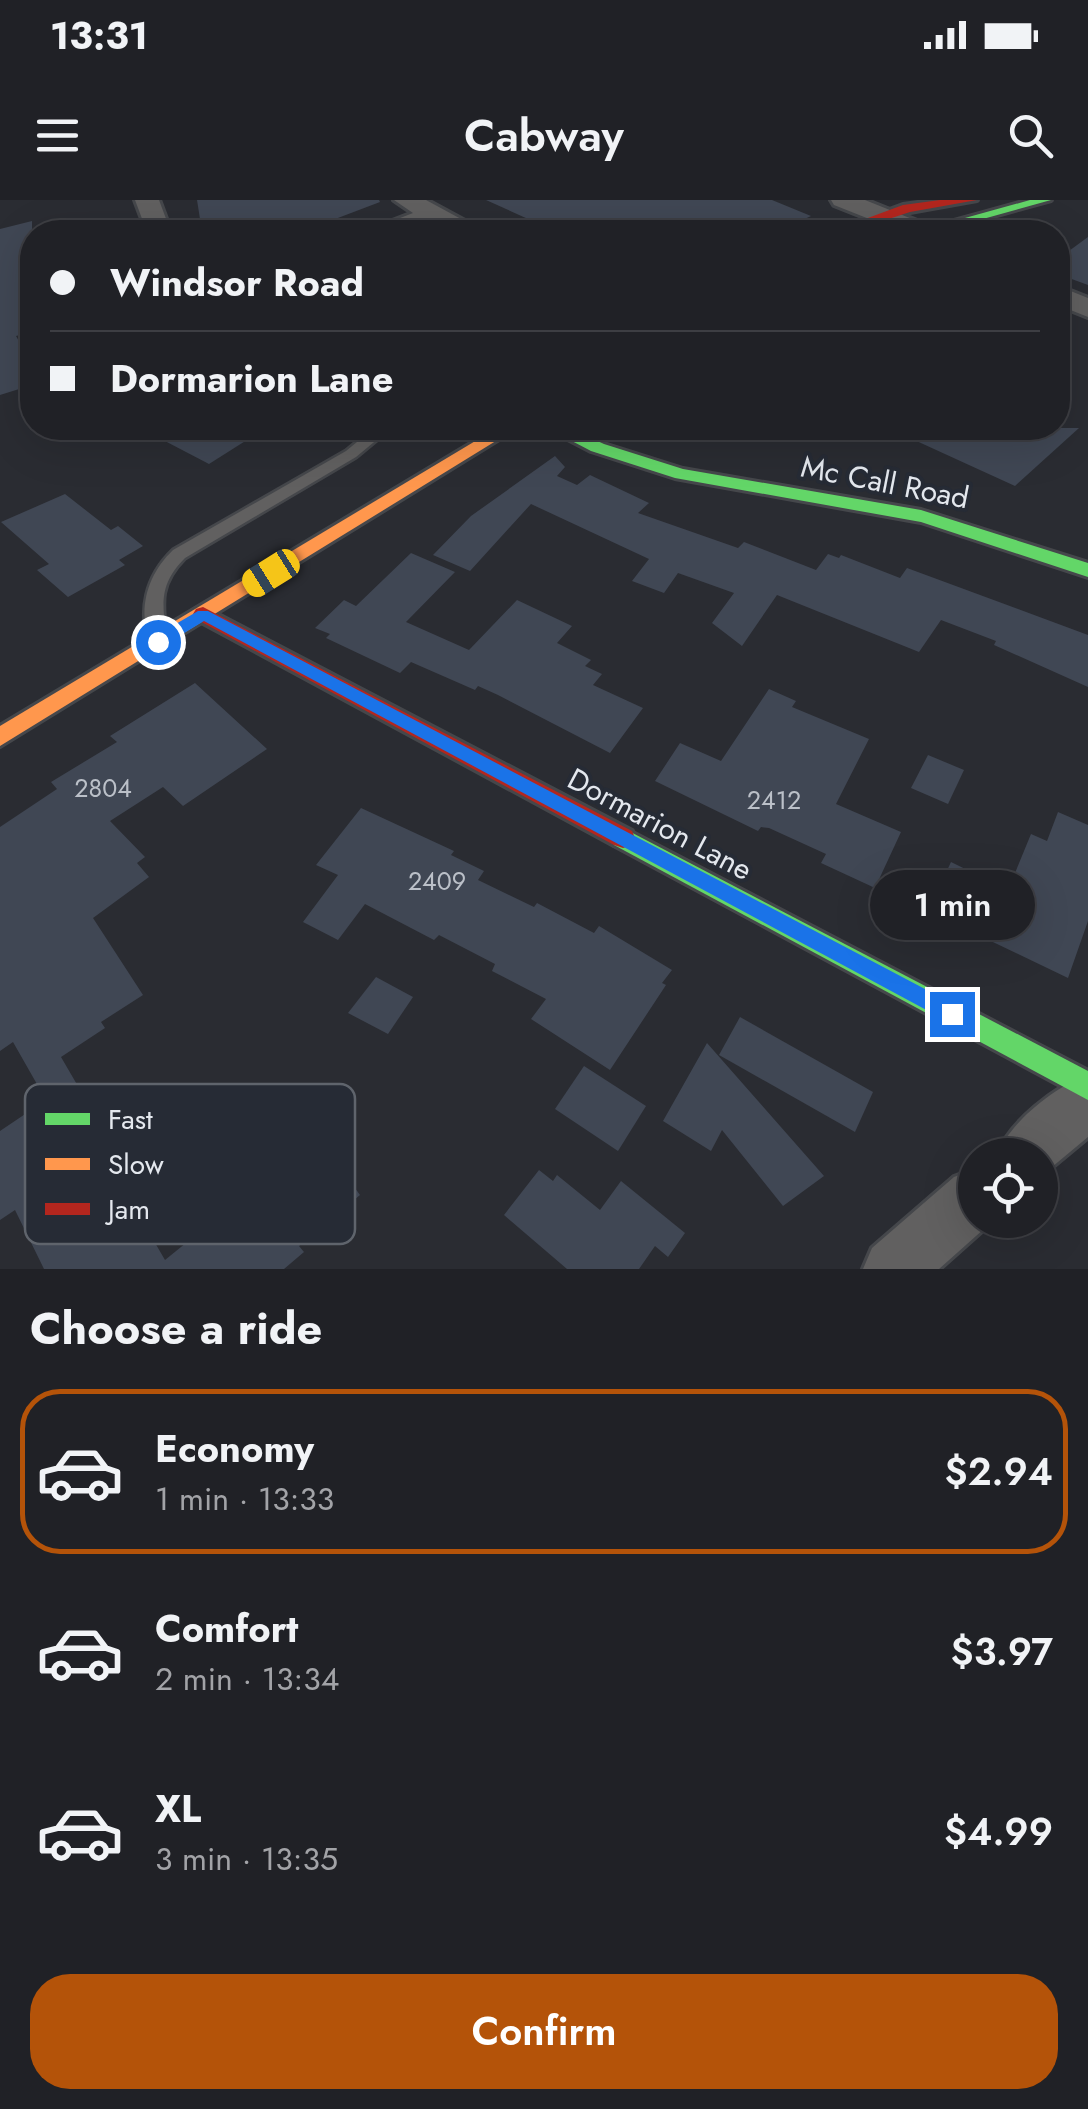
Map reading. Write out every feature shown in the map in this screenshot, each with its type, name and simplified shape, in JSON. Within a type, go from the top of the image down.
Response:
[{"type":"street","points":[[406,200],[446,220]]},
{"type":"street","points":[[844,200],[893,220]]},
{"type":"street","points":[[868,220],[971,200]]},
{"type":"street","points":[[967,220],[1044,200]]},
{"type":"street","points":[[417,220],[433,214]]},
{"type":"street","points":[[0,737],[488,440]]},
{"type":"street","name":"Mc Call Road","points":[[577,440],[654,471],[701,482],[876,507],[996,538],[1088,570]]},
{"type":"street","name":"Dormarion Lane","points":[[203,614],[1088,1086]]},
{"type":"street","points":[[1045,1138],[1088,1101]]},
{"type":"street","points":[[893,1269],[958,1213]]},
{"type":"lane","points":[[158,642],[154,593],[158,572],[179,554],[351,454],[368,440]]},
{"type":"building","points":[[197,200],[380,202],[333,220],[200,220]]},
{"type":"building","points":[[486,200],[772,200],[811,216],[802,220],[530,220]]},
{"type":"building","points":[[20,224],[20,335],[16,336],[20,343],[20,389],[0,395],[0,229]]},
{"type":"building","points":[[1088,237],[1088,285],[1070,278],[1070,250]]},
{"type":"building","points":[[163,440],[247,440],[209,464]]},
{"type":"building","points":[[914,440],[1066,440],[1015,486]]},
{"type":"building","points":[[555,456],[565,467],[557,476],[577,485],[590,475],[649,503],[638,513],[738,548],[744,542],[816,570],[828,554],[839,558],[841,555],[900,578],[907,568],[1088,635],[1088,687],[994,645],[996,641],[941,620],[919,652],[777,595],[742,646],[712,623],[734,593],[678,573],[664,593],[632,581],[649,559],[531,504],[470,571],[433,555],[471,516]]},
{"type":"building","points":[[65,494],[111,530],[118,526],[143,546],[119,560],[125,565],[68,597],[37,570],[49,564],[1,522]]},
{"type":"building","points":[[411,553],[455,572],[406,622],[469,650],[517,600],[572,626],[557,643],[591,660],[585,666],[602,674],[593,685],[643,708],[610,753],[478,686],[475,690],[411,662],[400,673],[326,638],[330,634],[315,628],[344,600],[356,606]]},
{"type":"building","points":[[195,683],[267,749],[183,806],[163,787],[110,821],[145,857],[137,863],[149,877],[93,918],[143,995],[101,1022],[105,1028],[61,1057],[77,1084],[37,1084],[13,1042],[0,1051],[0,827],[57,789],[51,782],[117,742],[110,736]]},
{"type":"building","points":[[769,689],[796,701],[792,707],[869,739],[836,804],[901,832],[875,888],[821,863],[826,854],[769,828],[761,827],[758,831],[655,781],[680,743],[721,761]]},
{"type":"building","points":[[928,755],[964,770],[948,804],[911,788]]},
{"type":"building","points":[[361,808],[454,851],[451,855],[484,871],[478,880],[534,907],[537,903],[594,933],[599,926],[672,970],[610,1070],[531,1019],[546,999],[492,971],[495,964],[439,935],[434,940],[365,904],[338,940],[303,922],[338,875],[316,865]]},
{"type":"building","points":[[1058,812],[1088,825],[1088,921],[1068,978],[928,911],[951,862],[1008,890],[1031,834],[1047,841]]},
{"type":"building","points":[[376,977],[413,997],[388,1034],[348,1013]]},
{"type":"building","points":[[740,1017],[873,1092],[855,1132],[719,1055]]},
{"type":"building","points":[[707,1043],[824,1176],[783,1206],[722,1130],[711,1151],[663,1121]]},
{"type":"building","points":[[584,1066],[646,1106],[618,1151],[555,1109]]},
{"type":"building","points":[[25,1114],[25,1230],[15,1210],[0,1220],[0,1131]]},
{"type":"building","points":[[539,1170],[553,1181],[557,1175],[600,1210],[621,1181],[685,1233],[668,1257],[655,1246],[639,1269],[567,1269],[504,1215]]},
{"type":"building","points":[[32,1244],[156,1244],[165,1260],[185,1244],[301,1244],[304,1252],[284,1269],[44,1269]]},
{"type":"traffic: fast","points":[[967,220],[1045,200]]},
{"type":"traffic: fast","points":[[581,440],[639,463],[681,474],[921,516],[1088,570]]},
{"type":"traffic: fast","points":[[623,838],[1088,1086]]},
{"type":"traffic: slow","points":[[0,737],[488,440]]},
{"type":"traffic: jam","points":[[872,220],[908,208],[971,200]]},
{"type":"traffic: jam","points":[[203,614],[623,838]]},
{"type":"route","points":[[158,642],[203,614],[952,1014]]}]
